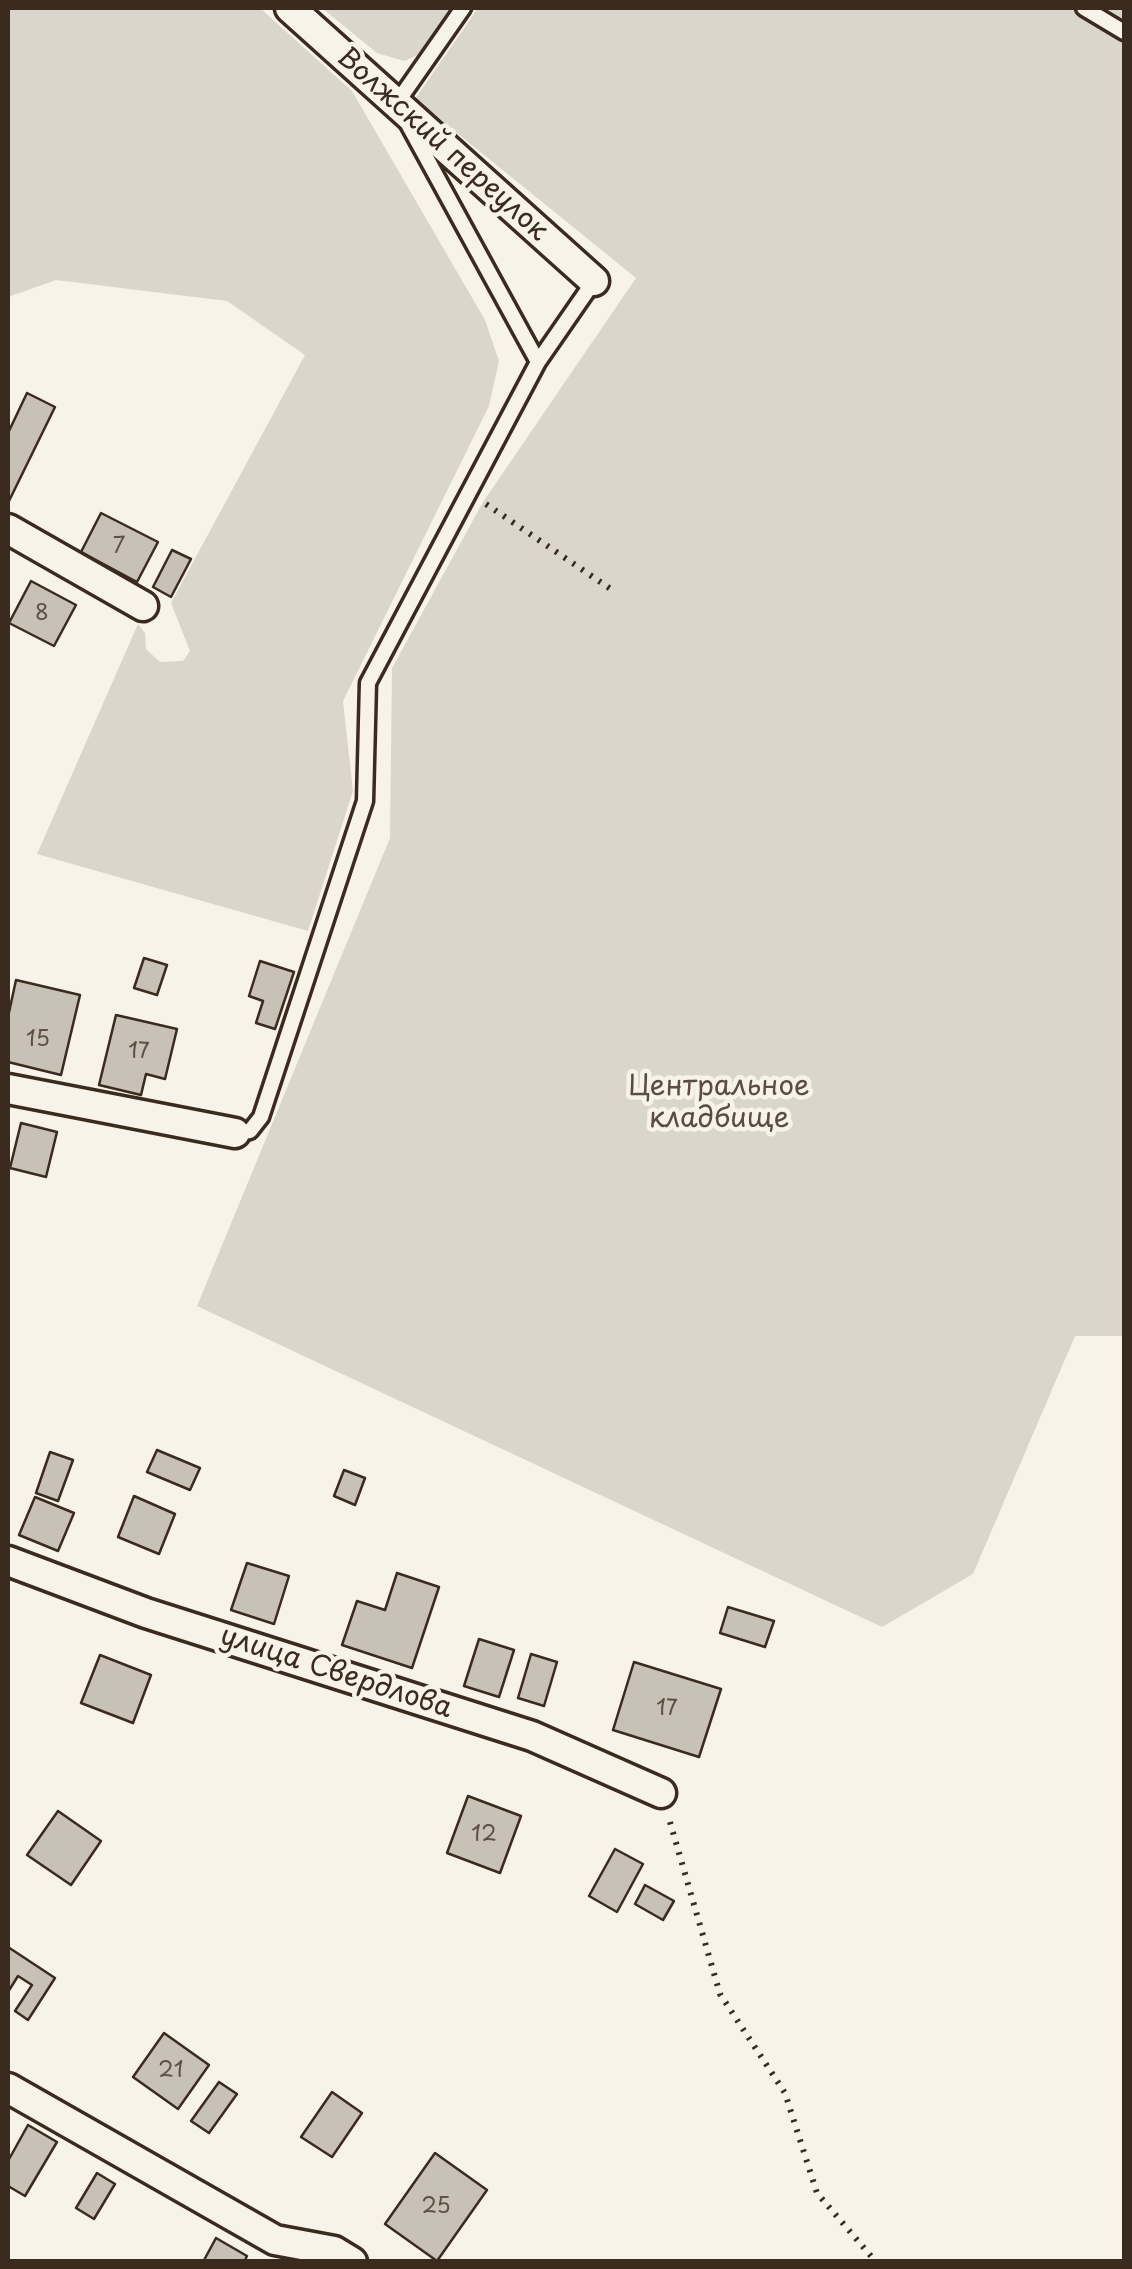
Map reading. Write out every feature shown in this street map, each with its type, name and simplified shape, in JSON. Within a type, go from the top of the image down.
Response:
[{"type":"street","name":"Волжский переулок","points":[[290,8],[594,282]]},
{"type":"street","points":[[8,529],[143,606]]},
{"type":"street","points":[[8,1089],[234,1133]]},
{"type":"street","name":"улица Свердлова","points":[[8,1562],[146,1613],[532,1736],[661,1793]]},
{"type":"street","points":[[8,2088],[269,2251],[334,2251],[352,2262]]},
{"type":"lane","points":[[463,8],[396,104],[538,362]]},
{"type":"lane","points":[[1084,8],[1124,32]]},
{"type":"lane","points":[[234,1133],[250,1131],[261,1117],[365,801],[368,683],[538,362],[594,282]]},
{"type":"path","points":[[469,492],[616,592]]},
{"type":"path","points":[[661,1793],[720,1994],[785,2093],[818,2193],[876,2262]]},
{"type":"green space","points":[[8,8],[260,8],[352,91],[485,320],[499,361],[489,406],[343,701],[353,791],[308,931],[37,854],[138,624],[145,633],[146,649],[160,662],[183,661],[190,651],[171,603],[305,355],[227,301],[56,280],[8,297]]},
{"type":"green space","points":[[322,8],[457,8],[423,53],[404,61],[377,53]]},
{"type":"green space","name":"Центральное кладбище","points":[[478,8],[1124,8],[1124,1336],[1075,1336],[973,1574],[882,1627],[197,1306],[390,838],[392,668],[483,502],[636,278],[415,99]]},
{"type":"building","points":[[27,393],[55,407],[8,503],[8,433]]},
{"type":"building","points":[[101,513],[158,542],[137,582],[81,552]]},
{"type":"building","points":[[172,550],[191,559],[171,597],[153,587]]},
{"type":"building","points":[[31,581],[76,605],[54,646],[9,623]]},
{"type":"building","points":[[144,958],[167,965],[157,995],[134,988]]},
{"type":"building","points":[[260,961],[294,972],[275,1029],[256,1023],[263,1001],[249,996]]},
{"type":"building","points":[[16,980],[80,995],[61,1075],[8,1062],[8,1017]]},
{"type":"building","points":[[116,1015],[177,1029],[165,1079],[146,1074],[141,1095],[99,1085]]},
{"type":"building","points":[[21,1123],[57,1132],[46,1177],[10,1168]]},
{"type":"building","points":[[157,1450],[200,1468],[190,1490],[147,1472]]},
{"type":"building","points":[[50,1452],[73,1460],[58,1501],[36,1493]]},
{"type":"building","points":[[344,1470],[365,1478],[355,1505],[334,1496]]},
{"type":"building","points":[[134,1496],[175,1514],[159,1554],[118,1537]]},
{"type":"building","points":[[35,1497],[74,1513],[58,1551],[19,1535]]},
{"type":"building","points":[[247,1563],[289,1576],[274,1624],[231,1610]]},
{"type":"building","points":[[397,1573],[439,1587],[412,1668],[342,1645],[357,1601],[385,1610]]},
{"type":"building","points":[[728,1607],[774,1621],[765,1647],[720,1633]]},
{"type":"building","points":[[479,1639],[514,1650],[499,1697],[464,1686]]},
{"type":"building","points":[[531,1654],[557,1662],[544,1706],[518,1698]]},
{"type":"building","points":[[100,1655],[151,1675],[133,1723],[81,1703]]},
{"type":"building","points":[[634,1662],[721,1689],[699,1757],[613,1730]]},
{"type":"building","points":[[468,1796],[521,1816],[500,1873],[447,1853]]},
{"type":"building","points":[[58,1811],[101,1841],[71,1885],[27,1855]]},
{"type":"building","points":[[615,1849],[643,1864],[617,1912],[589,1896]]},
{"type":"building","points":[[645,1885],[674,1901],[663,1920],[635,1904]]},
{"type":"building","points":[[8,1947],[55,1978],[28,2020],[15,2011],[32,1985],[18,1976],[8,1992]]},
{"type":"building","points":[[164,2033],[209,2065],[178,2109],[133,2077]]},
{"type":"building","points":[[219,2082],[237,2094],[209,2133],[191,2121]]},
{"type":"building","points":[[332,2092],[362,2113],[332,2157],[301,2137]]},
{"type":"building","points":[[28,2125],[57,2142],[25,2196],[8,2186],[8,2161]]},
{"type":"building","points":[[435,2153],[487,2190],[437,2261],[385,2224]]},
{"type":"building","points":[[97,2173],[115,2184],[94,2219],[76,2208]]},
{"type":"building","points":[[216,2238],[247,2256],[244,2262],[203,2262]]}]
